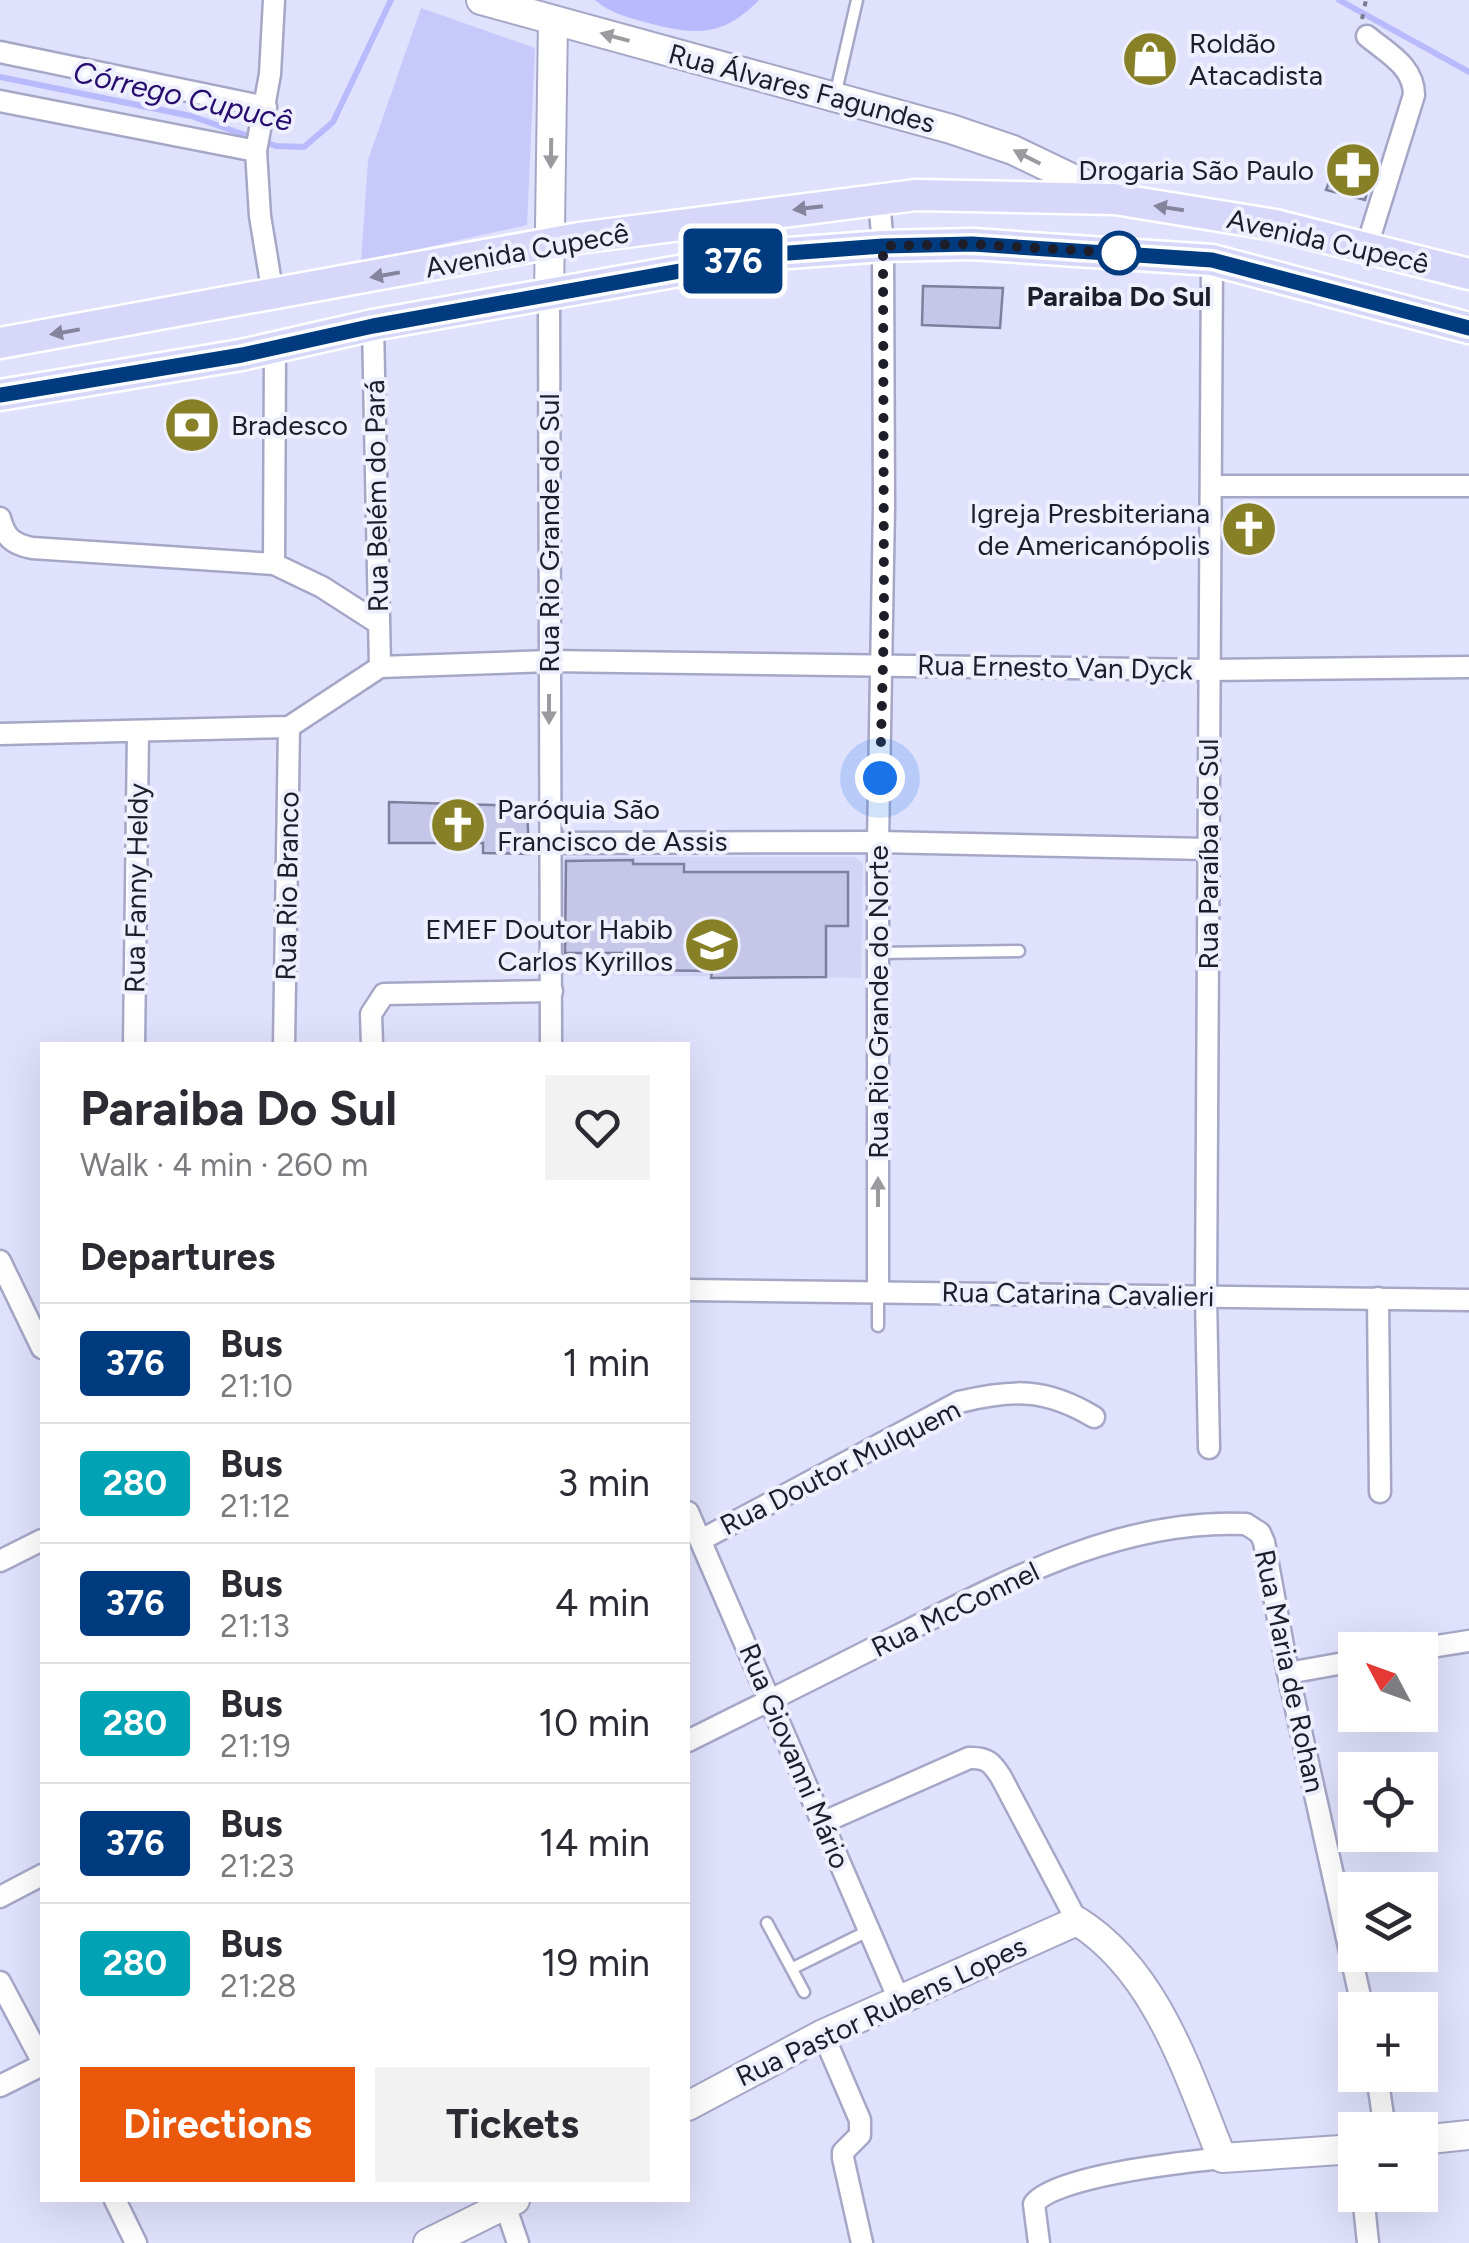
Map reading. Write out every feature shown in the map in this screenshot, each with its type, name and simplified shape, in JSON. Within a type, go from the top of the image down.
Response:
[{"type":"main road","name":"Avenida Cupecê","points":[[0,343],[549,243],[916,195],[1115,199],[1274,225],[1469,274]]},
{"type":"main road","name":"Avenida Cupecê","points":[[0,395],[775,254],[883,246],[972,244],[1212,260],[1469,328]]},
{"type":"street","points":[[274,0],[265,109],[257,148],[260,216],[274,294]]},
{"type":"street","name":"Rua Álvares Fagundes","points":[[481,0],[952,128],[1013,150],[1115,199]]},
{"type":"street","name":"Rua Rio Grande do Sul","points":[[551,1042],[549,243],[554,20]]},
{"type":"street","points":[[1364,31],[1406,68],[1414,83],[1414,95],[1367,246]]},
{"type":"street","points":[[0,52],[265,109]]},
{"type":"street","points":[[0,101],[257,148]]},
{"type":"street","name":"Rua Rio Grande do Norte","points":[[878,1290],[878,842],[884,663],[883,246],[879,199]]},
{"type":"street","name":"Rua Paraíba do Sul","points":[[1209,1448],[1206,1296],[1212,260]]},
{"type":"street","name":"Rua Belém do Pará","points":[[373,326],[380,666]]},
{"type":"street","points":[[274,564],[276,346]]},
{"type":"street","points":[[1212,486],[1469,486]]},
{"type":"street","points":[[0,518],[4,533],[15,544],[32,548],[274,564],[322,587],[378,623]]},
{"type":"street","name":"Rua Ernesto Van Dyck","points":[[380,666],[549,661],[1209,670],[1469,667]]},
{"type":"street","points":[[0,734],[288,727],[380,666]]},
{"type":"street","name":"Rua Rio Branco","points":[[284,1042],[288,727]]},
{"type":"street","name":"Rua Fanny Heldy","points":[[134,1042],[138,732]]},
{"type":"street","points":[[550,844],[878,842],[1208,849]]},
{"type":"street","points":[[372,1042],[370,1014],[384,994],[552,991]]},
{"type":"street","points":[[0,1261],[40,1344]]},
{"type":"street","name":"Rua Catarina Cavalieri","points":[[690,1290],[1465,1300]]},
{"type":"street","points":[[1378,1298],[1380,1492]]},
{"type":"street","name":"Rua Doutor Mulquem","points":[[694,1544],[959,1402],[988,1395],[1040,1394],[1064,1399],[1094,1417]]},
{"type":"street","name":"Rua Maria de Rohan","points":[[1238,1524],[1253,1528],[1264,1542],[1288,1673],[1359,1992]]},
{"type":"street","name":"Rua McConnel","points":[[690,1740],[1008,1580],[1093,1546],[1139,1535],[1238,1524]]},
{"type":"street","points":[[0,1561],[40,1541]]},
{"type":"street","name":"Rua Giovanni Mário","points":[[694,1544],[770,1700],[900,2002]]},
{"type":"street","points":[[1438,1646],[1469,1641]]},
{"type":"street","points":[[1288,1673],[1338,1663]]},
{"type":"street","points":[[824,1822],[969,1758],[981,1757],[991,1763],[1078,1921],[1119,1952],[1150,1999],[1222,2158]]},
{"type":"street","points":[[0,1897],[40,1876]]},
{"type":"street","name":"Rua Pastor Rubens Lopes","points":[[690,2105],[823,2034],[1078,1921]]},
{"type":"street","points":[[0,1982],[40,2059]]},
{"type":"street","points":[[823,2034],[860,2120],[860,2135],[844,2152],[844,2158],[862,2243]]},
{"type":"street","points":[[0,2086],[40,2064]]},
{"type":"street","points":[[1438,2138],[1469,2135]]},
{"type":"street","points":[[1039,2243],[1033,2211],[1038,2198],[1052,2189],[1154,2166],[1338,2150]]},
{"type":"street","points":[[116,2202],[136,2243]]},
{"type":"street","points":[[428,2243],[493,2206],[518,2243]]},
{"type":"street","points":[[1364,2212],[1368,2243]]},
{"type":"lane","points":[[834,97],[858,0]]},
{"type":"lane","points":[[878,953],[1019,950]]},
{"type":"lane","name":"Rua Rio Grande do Norte","points":[[878,1290],[878,1326]]},
{"type":"lane","points":[[767,1923],[804,1992]]},
{"type":"lane","points":[[792,1968],[870,1930]]},
{"type":"path","points":[[1364,31],[1366,0]]},
{"type":"shaded area","points":[[595,0],[759,0],[732,22],[692,31],[625,16]]},
{"type":"shaded area","points":[[421,8],[535,48],[527,225],[361,262],[368,160]]},
{"type":"shaded area","name":"EMEF Doutor Habib Carlos Kyrillos","points":[[566,857],[855,857],[863,863],[861,978],[562,975]]},
{"type":"building","name":"Drogaria São Paulo","points":[[1342,148],[1376,160],[1365,200],[1326,190]]},
{"type":"building","points":[[923,286],[1003,288],[1000,328],[922,325]]},
{"type":"building","name":"Paróquia São Francisco de Assis","points":[[389,802],[527,806],[529,854],[483,853],[483,843],[389,843]]},
{"type":"building","name":"EMEF Doutor Habib Carlos Kyrillos","points":[[633,860],[633,864],[684,864],[684,872],[848,872],[848,926],[826,926],[826,977],[711,978],[712,971],[638,970],[639,953],[565,953],[566,861]]},
{"type":"waterway","name":"Córrego Cupucê","points":[[0,77],[191,116],[276,146],[304,147],[333,122],[391,0]]},
{"type":"waterway","points":[[1339,0],[1469,72]]},
{"type":"bus line","name":"376","points":[[0,395],[242,355],[373,326],[775,254],[883,246],[972,244],[1212,260],[1469,328]]},
{"type":"place","name":"Roldão Atacadista","points":[[1150,59]]},
{"type":"place","name":"Drogaria São Paulo","points":[[1353,170]]},
{"type":"place","name":"Paraiba Do Sul","points":[[1119,253]]},
{"type":"place","name":"Bradesco","points":[[192,425]]},
{"type":"place","name":"Igreja Presbiteriana de Americanópolis","points":[[1249,529]]},
{"type":"place","name":"Paróquia São Francisco de Assis","points":[[458,825]]},
{"type":"place","name":"EMEF Doutor Habib Carlos Kyrillos","points":[[712,945]]},
{"type":"route","points":[[880,778],[884,663],[883,246],[972,244],[1119,253]]}]
